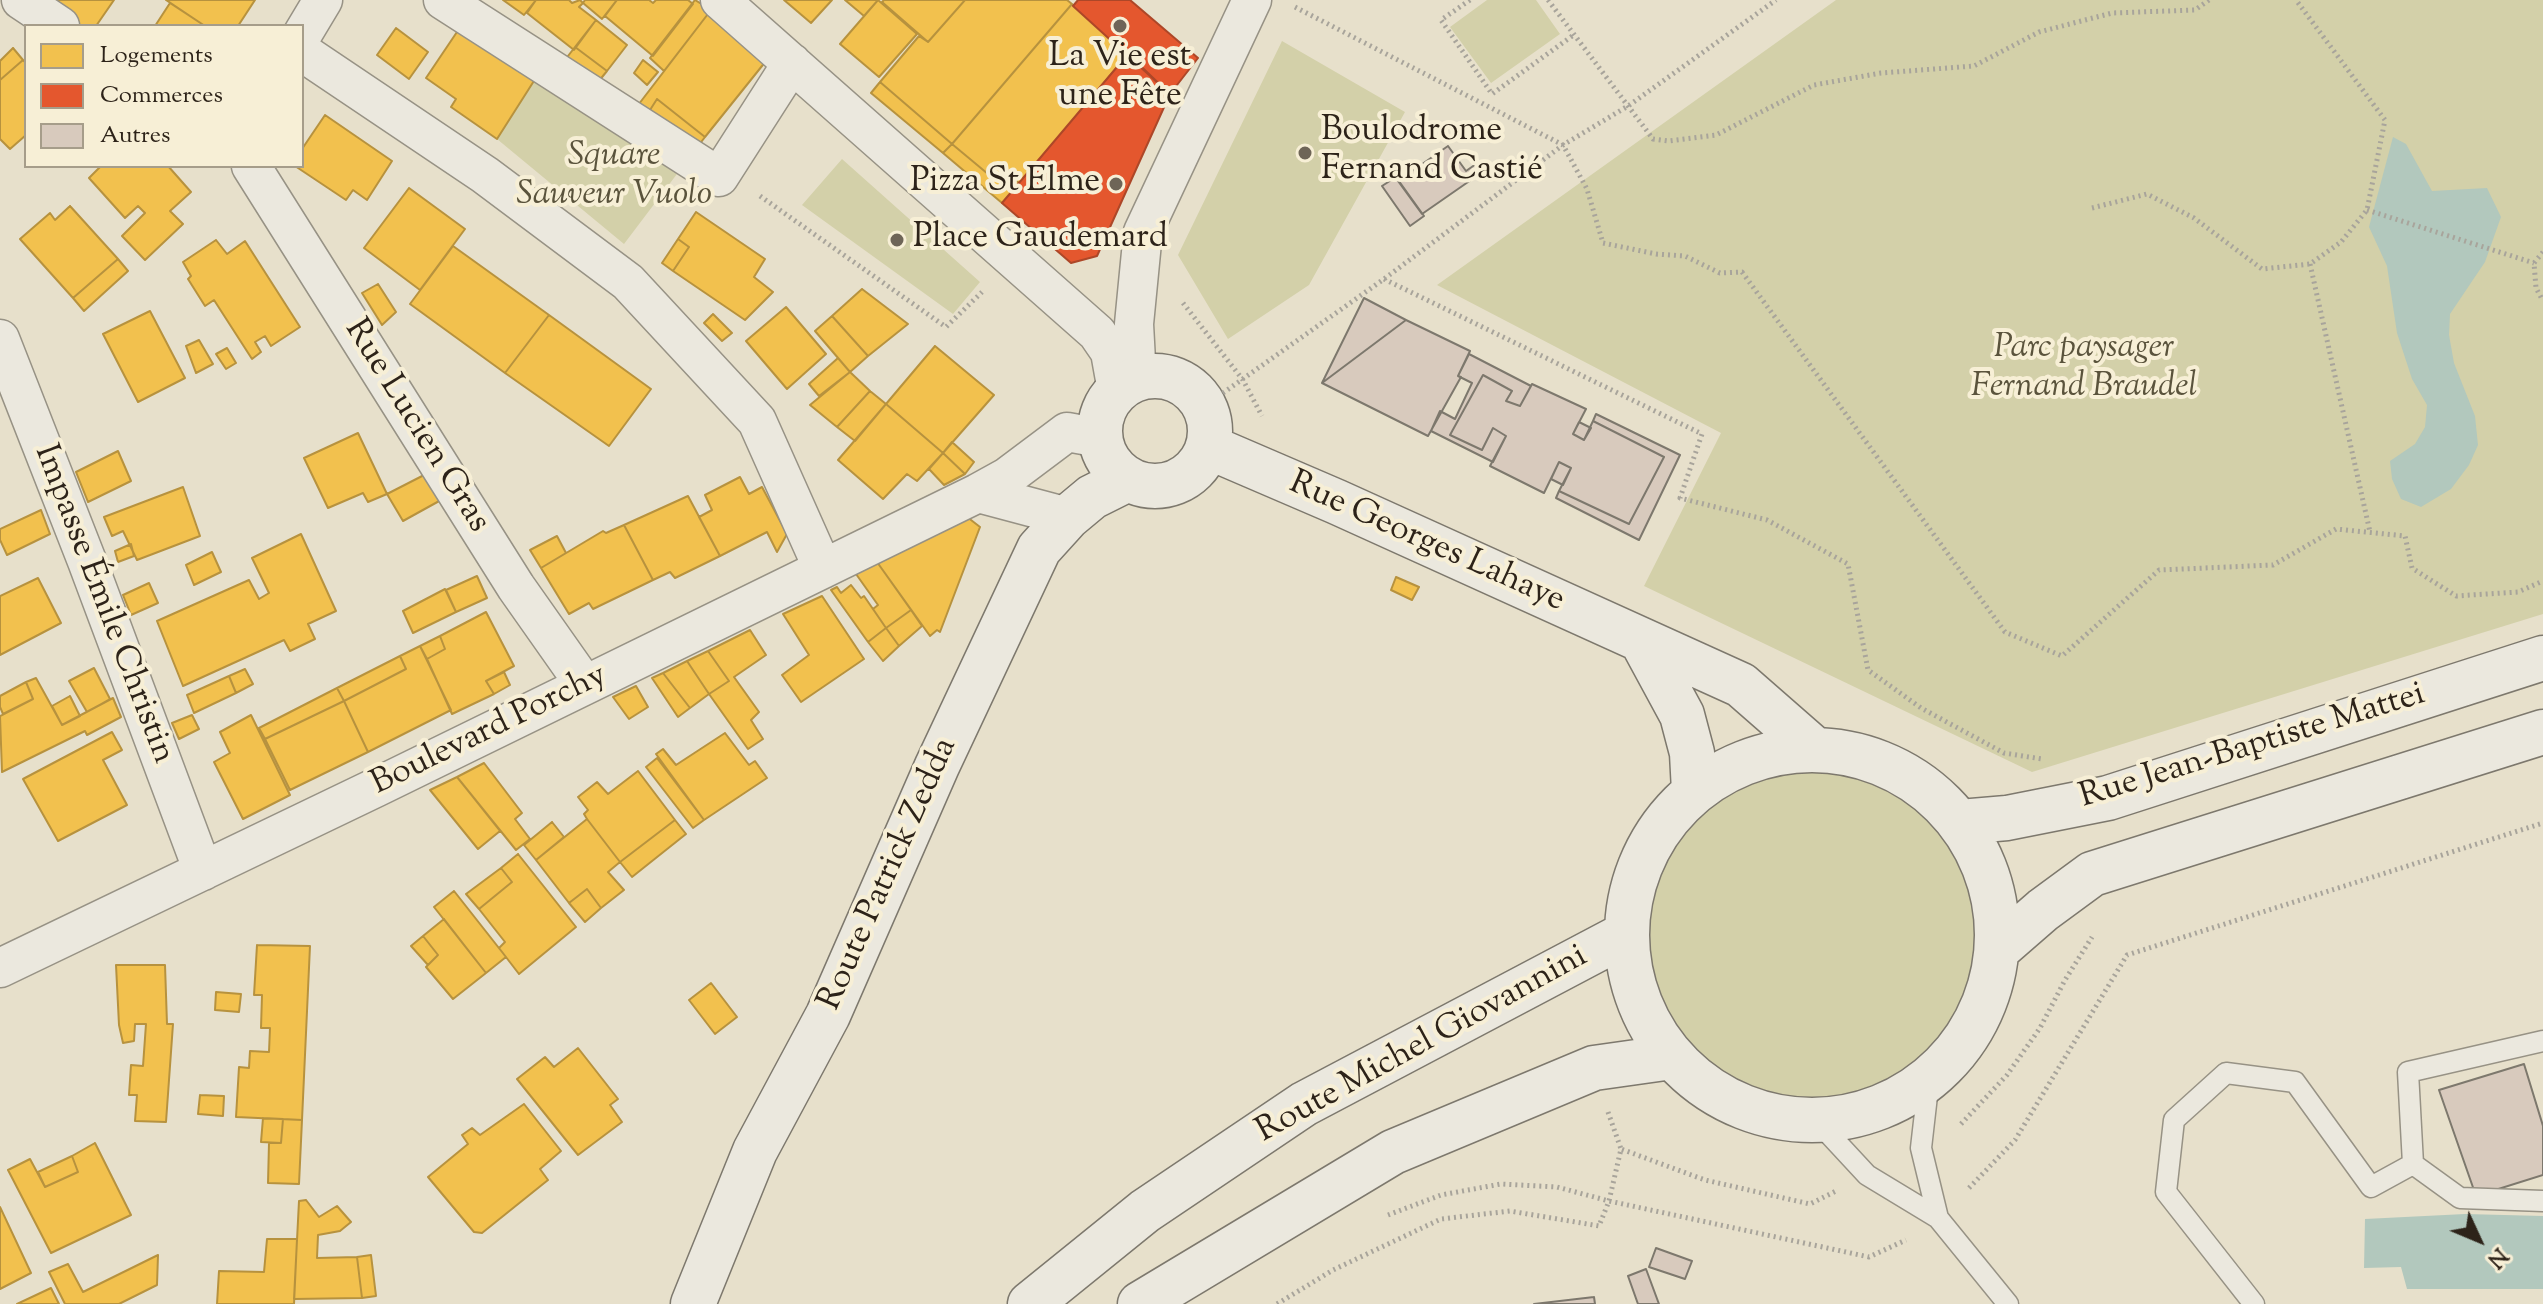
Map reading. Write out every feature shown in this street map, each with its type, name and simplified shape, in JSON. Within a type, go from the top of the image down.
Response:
[{"type":"main road","points":[[1152,375],[1182,383],[1195,392],[1204,405],[1210,418],[1209,447],[1190,475],[1175,483],[1143,485],[1128,479],[1105,454],[1100,438],[1101,420],[1107,404],[1127,385],[1152,375]]},
{"type":"main road","name":"Rue Georges Lahaye","points":[[1209,447],[1741,685],[1813,748]]},
{"type":"main road","name":"Route Patrick Zedda","points":[[693,1304],[755,1151],[828,1015],[937,766],[1039,549],[1068,517],[1092,497],[1128,479]]},
{"type":"main road","points":[[1643,643],[1682,715],[1692,753],[1694,791]]},
{"type":"main road","name":"Rue Jean-Baptiste Mattei","points":[[1960,822],[2007,818],[2108,798],[2543,658]]},
{"type":"main road","name":"Rue Jean-Baptiste Mattei","points":[[1997,950],[2043,910],[2092,874],[2543,732]]},
{"type":"main road","points":[[1813,748],[1869,757],[1919,782],[1960,822],[1983,861],[1995,905],[1997,950],[1990,986],[1976,1021],[1955,1051],[1929,1078],[1895,1100],[1856,1114],[1816,1120],[1776,1116],[1737,1105],[1702,1084],[1672,1057],[1638,1000],[1626,934],[1634,880],[1657,831],[1694,791],[1750,760],[1813,748]]},
{"type":"main road","name":"Route Michel Giovannini","points":[[1030,1304],[1145,1211],[1304,1104],[1626,934]]},
{"type":"main road","points":[[1140,1304],[1393,1152],[1594,1068],[1672,1057]]},
{"type":"street","points":[[21,0],[57,24]]},
{"type":"street","points":[[304,32],[323,0]]},
{"type":"street","points":[[443,0],[733,182],[792,63]]},
{"type":"street","points":[[720,0],[1097,333],[1127,385]]},
{"type":"street","points":[[1127,385],[1143,232],[1267,2]]},
{"type":"street","points":[[304,53],[485,175],[628,282],[757,421],[823,569]]},
{"type":"street","name":"Rue Lucien Gras","points":[[252,168],[516,587],[585,685]]},
{"type":"street","name":"Impasse Émile Christin","points":[[0,339],[203,871]]},
{"type":"street","name":"Boulevard Porchy","points":[[0,968],[978,493],[1007,477],[1067,432],[1100,438]]},
{"type":"street","points":[[978,493],[1068,517]]},
{"type":"lane","points":[[2413,1164],[2408,1072],[2543,1041]]},
{"type":"lane","points":[[2254,1304],[2166,1192],[2174,1120],[2226,1073],[2295,1082],[2371,1187],[2413,1164]]},
{"type":"lane","points":[[1929,1078],[1921,1148],[1938,1218]]},
{"type":"lane","points":[[1816,1120],[1867,1175],[1938,1218],[2008,1304]]},
{"type":"lane","points":[[2413,1164],[2460,1198],[2543,1201]]},
{"type":"path","points":[[1470,0],[1441,20],[1492,94],[1575,34]]},
{"type":"path","points":[[1548,0],[1653,139],[1668,141],[1716,135],[1814,85],[1881,73],[1974,66],[2039,32],[2112,13],[2195,10],[2209,0]]},
{"type":"path","points":[[1204,405],[1384,279],[1563,145],[1628,106],[1776,0]]},
{"type":"path","points":[[2092,208],[2147,194],[2194,218],[2262,269],[2310,264],[2341,242],[2367,210],[2385,120],[2296,0]]},
{"type":"path","points":[[1267,2],[1293,6],[1563,145],[1587,189],[1603,243],[1656,254],[1685,256],[1720,273],[1742,272],[2005,632],[2062,656],[2159,570],[2273,565],[2336,529],[2405,536],[2412,568],[2456,596],[2518,592],[2543,581]]},
{"type":"path","points":[[733,182],[946,327],[988,286]]},
{"type":"path","points":[[2367,210],[2534,263]]},
{"type":"path","points":[[2543,252],[2534,263],[2536,288],[2543,301]]},
{"type":"path","points":[[2310,264],[2370,532]]},
{"type":"path","points":[[1384,279],[1702,434],[1680,498],[1767,520],[1848,564],[1868,670],[1921,708],[2004,753],[2051,760]]},
{"type":"path","points":[[1136,291],[1179,297],[1243,380],[1267,427]]},
{"type":"path","points":[[1959,1198],[2015,1140],[2127,955],[2543,823]]},
{"type":"path","points":[[1921,1148],[1944,1140],[2007,1075],[2040,1028],[2095,928]]},
{"type":"path","points":[[1277,1304],[1333,1270],[1441,1219],[1510,1211],[1599,1226],[1609,1201],[1621,1149],[1705,1180],[1810,1204],[1867,1175]]},
{"type":"path","points":[[1380,1219],[1441,1195],[1501,1184],[1557,1187],[1869,1257],[1903,1242]]},
{"type":"green space","points":[[1487,0],[1536,0],[1560,34],[1491,83],[1450,27]]},
{"type":"green space","name":"Parc paysager Fernand Braudel","points":[[1836,0],[2543,0],[2543,614],[2032,772],[1644,586],[1721,433],[1437,285]]},
{"type":"green space","name":"Boulodrome Fernand Castié","points":[[1282,41],[1405,112],[1309,285],[1228,339],[1178,255]]},
{"type":"green space","name":"Square Sauveur Vuolo","points":[[539,73],[680,170],[624,244],[497,139]]},
{"type":"green space","points":[[842,159],[980,282],[953,314],[802,205]]},
{"type":"green space","points":[[1812,750],[1848,754],[1883,764],[1915,781],[1943,804],[1966,832],[1983,864],[1993,899],[1997,935],[1993,971],[1983,1006],[1966,1038],[1943,1066],[1915,1089],[1883,1106],[1848,1116],[1812,1120],[1776,1116],[1741,1106],[1709,1089],[1681,1066],[1658,1038],[1641,1006],[1631,971],[1627,935],[1631,899],[1641,864],[1658,832],[1681,804],[1709,781],[1741,764],[1776,754]]},
{"type":"shaded area","points":[[2393,137],[2406,144],[2432,191],[2487,188],[2501,217],[2485,262],[2450,314],[2449,335],[2454,363],[2475,416],[2478,445],[2469,465],[2451,489],[2421,507],[2401,499],[2392,479],[2390,461],[2415,444],[2425,427],[2427,405],[2412,379],[2397,333],[2387,266],[2369,227]]},
{"type":"shaded area","points":[[2465,1214],[2543,1216],[2543,1289],[2407,1289],[2401,1267],[2364,1268],[2365,1219]]},
{"type":"building: Logements","points":[[38,0],[114,0],[97,24],[76,24]]},
{"type":"building: Logements","points":[[166,0],[255,0],[239,24],[202,24]]},
{"type":"building: Logements","points":[[503,0],[536,0],[524,15]]},
{"type":"building: Logements","points":[[536,0],[569,0],[572,3],[580,0],[583,3],[579,7],[596,20],[574,50],[527,13]]},
{"type":"building: Logements","points":[[585,0],[616,1],[602,19],[583,3]]},
{"type":"building: Logements","points":[[617,0],[649,0],[653,3],[656,0],[688,0],[693,4],[653,56],[605,16]]},
{"type":"building: Logements","points":[[695,0],[711,10],[664,71],[650,58]]},
{"type":"building: Logements","points":[[784,0],[832,0],[811,23]]},
{"type":"building: Logements","points":[[845,0],[878,0],[864,16]]},
{"type":"building: Logements","points":[[878,0],[917,34],[879,77],[840,44]]},
{"type":"building: Logements","points":[[965,0],[928,42],[882,2]]},
{"type":"building: Logements","points":[[965,0],[1067,0],[1072,4],[952,144],[880,82],[919,36],[928,42]]},
{"type":"building: Logements","points":[[170,3],[202,24],[156,24]]},
{"type":"building: Logements","points":[[1072,4],[1128,54],[1020,184],[1005,169],[994,179],[952,144]]},
{"type":"building: Logements","points":[[711,10],[766,61],[705,137],[657,99],[643,121],[632,113]]},
{"type":"building: Logements","points":[[596,20],[627,45],[607,71],[575,47]]},
{"type":"building: Logements","points":[[463,23],[539,73],[497,139],[451,107],[456,99],[426,78]]},
{"type":"building: Logements","points":[[396,28],[428,52],[409,79],[377,55]]},
{"type":"building: Logements","points":[[575,47],[607,71],[594,87],[561,65]]},
{"type":"building: Logements","points":[[13,48],[23,60],[0,80],[0,61]]},
{"type":"building: Logements","points":[[643,60],[658,72],[647,85],[634,73]]},
{"type":"building: Logements","points":[[24,61],[24,137],[10,149],[0,139],[0,80]]},
{"type":"building: Logements","points":[[880,82],[952,144],[943,153],[871,93]]},
{"type":"building: Logements","points":[[657,99],[705,137],[692,154],[643,121]]},
{"type":"building: Logements","points":[[325,115],[392,161],[367,200],[353,190],[346,200],[298,168],[304,168],[304,146]]},
{"type":"building: Logements","points":[[952,144],[994,179],[1005,169],[1020,184],[1002,203],[943,153]]},
{"type":"building: Logements","points":[[99,168],[170,168],[191,192],[170,211],[183,224],[145,260],[122,236],[145,213],[138,206],[125,218],[89,178]]},
{"type":"building: Logements","points":[[409,188],[465,229],[420,290],[364,248]]},
{"type":"building: Logements","points":[[70,206],[118,259],[73,298],[20,239],[50,213],[55,220]]},
{"type":"building: Logements","points":[[696,212],[765,259],[754,277],[773,292],[745,320],[673,271],[689,247],[678,239]]},
{"type":"building: Logements","points":[[678,239],[689,247],[673,271],[662,263]]},
{"type":"building: Logements","points":[[216,240],[227,254],[245,241],[300,327],[271,346],[265,336],[255,342],[261,352],[252,359],[214,300],[205,306],[188,279],[191,276],[183,262]]},
{"type":"building: Logements","points":[[453,246],[549,315],[505,373],[410,304]]},
{"type":"building: Logements","points":[[118,259],[128,271],[84,311],[73,298]]},
{"type":"building: Logements","points":[[378,284],[396,312],[382,325],[362,293]]},
{"type":"building: Logements","points":[[862,289],[908,324],[868,356],[832,316]]},
{"type":"building: Logements","points":[[786,307],[826,354],[787,389],[746,341]]},
{"type":"building: Logements","points":[[150,311],[185,378],[138,402],[103,334]]},
{"type":"building: Logements","points":[[713,314],[732,333],[722,341],[704,323]]},
{"type":"building: Logements","points":[[549,315],[651,389],[609,446],[505,373]]},
{"type":"building: Logements","points":[[832,316],[868,356],[850,372],[815,331]]},
{"type":"building: Logements","points":[[199,340],[213,364],[196,373],[186,346]]},
{"type":"building: Logements","points":[[935,346],[994,395],[943,453],[886,404]]},
{"type":"building: Logements","points":[[227,348],[236,363],[226,369],[216,354]]},
{"type":"building: Logements","points":[[838,358],[850,372],[819,396],[809,384]]},
{"type":"building: Logements","points":[[850,372],[870,391],[837,427],[810,405]]},
{"type":"building: Logements","points":[[870,391],[886,404],[855,441],[837,427]]},
{"type":"building: Logements","points":[[886,404],[943,453],[917,481],[907,474],[883,499],[838,460]]},
{"type":"building: Logements","points":[[358,433],[387,494],[368,502],[363,493],[328,508],[304,458]]},
{"type":"building: Logements","points":[[952,442],[974,462],[965,474],[943,453]]},
{"type":"building: Logements","points":[[118,451],[131,481],[88,502],[76,472]]},
{"type":"building: Logements","points":[[943,453],[965,474],[944,485],[929,469]]},
{"type":"building: Logements","points":[[428,473],[441,500],[403,521],[387,494]]},
{"type":"building: Logements","points":[[740,477],[749,494],[762,487],[787,534],[777,552],[767,532],[720,556],[699,517],[712,510],[705,495]]},
{"type":"building: Logements","points":[[183,487],[200,536],[137,560],[123,531],[112,536],[104,517]]},
{"type":"building: Logements","points":[[688,496],[720,556],[675,578],[670,572],[653,580],[624,525]]},
{"type":"building: Logements","points":[[41,510],[50,534],[7,555],[0,540],[0,529]]},
{"type":"building: Logements","points":[[962,513],[980,527],[940,632],[937,630],[930,636],[877,562]]},
{"type":"building: Logements","points":[[624,525],[653,580],[593,609],[589,603],[569,614],[541,568],[603,531],[606,533]]},
{"type":"building: Logements","points":[[301,534],[336,611],[308,624],[315,639],[290,651],[284,640],[183,686],[157,621],[249,580],[259,599],[269,593],[252,558]]},
{"type":"building: Logements","points":[[557,536],[566,553],[541,568],[530,550]]},
{"type":"building: Logements","points":[[131,544],[134,556],[118,562],[115,551]]},
{"type":"building: Logements","points":[[212,552],[221,572],[194,585],[186,565]]},
{"type":"building: Logements","points":[[877,562],[911,610],[886,628],[873,609],[878,605],[856,574]]},
{"type":"building: Logements","points":[[477,576],[487,598],[456,612],[446,590]]},
{"type":"building: Logements","points":[[1396,577],[1419,587],[1412,600],[1391,590]]},
{"type":"building: Logements","points":[[38,578],[61,623],[0,655],[0,596]]},
{"type":"building: Logements","points":[[149,583],[158,603],[131,615],[123,595]]},
{"type":"building: Logements","points":[[851,585],[861,598],[864,596],[886,628],[868,642],[831,590],[837,587],[841,593]]},
{"type":"building: Logements","points":[[445,589],[456,612],[413,633],[403,611]]},
{"type":"building: Logements","points":[[822,596],[864,659],[801,702],[782,675],[809,655],[783,614]]},
{"type":"building: Logements","points":[[911,610],[922,626],[899,646],[886,628]]},
{"type":"building: Logements","points":[[486,612],[514,666],[486,681],[494,694],[452,714],[427,659],[445,649],[440,636]]},
{"type":"building: Logements","points":[[886,628],[899,646],[883,661],[868,642]]},
{"type":"building: Logements","points":[[750,630],[766,655],[734,677],[759,712],[751,720],[763,739],[748,749],[709,694],[729,681],[708,651]]},
{"type":"building: Logements","points":[[440,636],[445,649],[427,659],[420,646]]},
{"type":"building: Logements","points":[[420,646],[451,710],[368,752],[344,701],[406,669],[400,656]]},
{"type":"building: Logements","points":[[708,651],[729,681],[709,694],[687,661]]},
{"type":"building: Logements","points":[[400,656],[406,669],[344,701],[337,688]]},
{"type":"building: Logements","points":[[687,661],[709,694],[690,708],[663,673]]},
{"type":"building: Logements","points":[[94,668],[110,699],[87,712],[69,681]]},
{"type":"building: Logements","points":[[245,669],[253,684],[236,693],[229,676]]},
{"type":"building: Logements","points":[[504,672],[510,685],[494,694],[486,681]]},
{"type":"building: Logements","points":[[663,673],[690,708],[678,717],[652,678]]},
{"type":"building: Logements","points":[[229,676],[236,693],[194,713],[187,695]]},
{"type":"building: Logements","points":[[36,678],[62,725],[113,698],[121,717],[2,772],[0,716],[33,699],[26,682]]},
{"type":"building: Logements","points":[[26,682],[33,699],[3,714],[0,696]]},
{"type":"building: Logements","points":[[636,686],[648,707],[629,719],[613,697]]},
{"type":"building: Logements","points":[[337,688],[344,701],[265,739],[259,728]]},
{"type":"building: Logements","points":[[70,696],[80,716],[62,725],[52,706]]},
{"type":"building: Logements","points":[[344,701],[368,752],[290,790],[265,739]]},
{"type":"building: Logements","points":[[192,715],[199,729],[179,739],[172,723]]},
{"type":"building: Logements","points":[[251,715],[290,795],[243,819],[214,762],[230,753],[220,732]]},
{"type":"building: Logements","points":[[112,732],[122,750],[103,760],[127,805],[58,841],[23,779]]},
{"type":"building: Logements","points":[[725,733],[749,765],[755,761],[767,778],[704,820],[656,754],[663,749],[676,765]]},
{"type":"building: Logements","points":[[657,758],[704,820],[693,828],[646,767]]},
{"type":"building: Logements","points":[[484,763],[522,813],[515,819],[530,839],[516,850],[457,777]]},
{"type":"building: Logements","points":[[638,771],[675,820],[620,862],[587,819],[584,814],[588,810],[578,797],[597,782],[608,794]]},
{"type":"building: Logements","points":[[457,777],[500,831],[478,849],[430,790]]},
{"type":"building: Logements","points":[[587,819],[620,862],[608,872],[624,890],[601,908],[587,889],[569,903],[536,860]]},
{"type":"building: Logements","points":[[675,820],[686,834],[632,877],[620,862]]},
{"type":"building: Logements","points":[[552,822],[564,837],[536,860],[524,845]]},
{"type":"building: Logements","points":[[518,854],[576,927],[519,974],[499,948],[505,942],[479,909],[512,882],[501,868]]},
{"type":"building: Logements","points":[[501,868],[512,882],[479,909],[466,894]]},
{"type":"building: Logements","points":[[587,889],[601,908],[585,922],[569,903]]},
{"type":"building: Logements","points":[[454,891],[506,957],[486,973],[434,907]]},
{"type":"building: Logements","points":[[444,919],[486,973],[453,999],[426,967],[438,955],[423,936]]},
{"type":"building: Logements","points":[[423,936],[438,955],[428,965],[411,946]]},
{"type":"building: Logements","points":[[257,945],[310,946],[302,1120],[236,1117],[239,1067],[249,1068],[250,1051],[269,1052],[270,1028],[261,1028],[262,995],[254,995]]},
{"type":"building: Logements","points":[[116,965],[165,965],[167,1024],[173,1024],[166,1122],[135,1121],[137,1095],[129,1095],[131,1065],[143,1066],[146,1024],[135,1024],[134,1041],[123,1043]]},
{"type":"building: Logements","points":[[711,983],[737,1017],[715,1034],[689,1000]]},
{"type":"building: Logements","points":[[216,992],[241,994],[239,1012],[215,1010]]},
{"type":"building: Logements","points":[[578,1048],[618,1099],[610,1105],[622,1122],[578,1155],[517,1079],[545,1057],[554,1067]]},
{"type":"building: Logements","points":[[200,1095],[224,1096],[223,1116],[198,1114]]},
{"type":"building: Logements","points":[[524,1104],[561,1151],[540,1169],[548,1180],[482,1233],[474,1232],[428,1177],[468,1144],[462,1135],[472,1128],[480,1135]]},
{"type":"building: Logements","points":[[263,1118],[283,1119],[281,1143],[261,1142]]},
{"type":"building: Logements","points":[[283,1119],[302,1120],[299,1184],[268,1183],[269,1143],[281,1143]]},
{"type":"building: Logements","points":[[95,1143],[131,1215],[51,1253],[8,1170],[30,1159],[45,1187],[78,1172],[72,1156]]},
{"type":"building: Logements","points":[[72,1156],[78,1172],[45,1187],[38,1172]]},
{"type":"building: Logements","points":[[306,1200],[319,1217],[337,1206],[351,1222],[340,1231],[318,1235],[317,1258],[357,1257],[362,1298],[294,1299],[299,1201]]},
{"type":"building: Logements","points":[[0,1207],[31,1273],[0,1289]]},
{"type":"building: Logements","points":[[267,1239],[297,1239],[294,1304],[217,1304],[219,1271],[264,1272]]},
{"type":"building: Logements","points":[[158,1255],[157,1285],[119,1304],[65,1304],[49,1272],[68,1264],[83,1292]]},
{"type":"building: Logements","points":[[371,1255],[376,1296],[362,1298],[357,1257]]},
{"type":"building: Logements","points":[[51,1288],[59,1304],[17,1304]]},
{"type":"building: Commerces","points":[[1078,0],[1130,0],[1198,58],[1170,94],[1073,6]]},
{"type":"building: Commerces","points":[[1128,54],[1170,94],[1097,256],[1071,263],[1002,203]]},
{"type":"building: Autres","points":[[1448,146],[1466,171],[1476,164],[1481,173],[1422,214],[1398,181]]},
{"type":"building: Autres","points":[[1396,177],[1424,216],[1410,226],[1382,186]]},
{"type":"building: Autres","points":[[1364,298],[1406,320],[1322,383]]},
{"type":"building: Autres","points":[[1406,320],[1470,351],[1458,376],[1461,377],[1428,436],[1322,383]]},
{"type":"building: Autres","points":[[1469,354],[1531,386],[1520,406],[1506,401],[1512,391],[1483,375],[1450,435],[1482,450],[1493,428],[1506,436],[1493,462],[1431,431],[1440,411],[1455,419],[1472,383],[1458,376]]},
{"type":"building: Autres","points":[[1483,375],[1512,391],[1506,401],[1520,406],[1532,384],[1586,409],[1573,434],[1584,440],[1593,421],[1664,457],[1629,524],[1559,491],[1571,468],[1559,462],[1544,493],[1490,466],[1506,436],[1493,428],[1482,450],[1450,435]]},
{"type":"building: Autres","points":[[1596,414],[1680,455],[1639,540],[1556,498],[1559,491],[1629,524],[1664,457],[1593,421]]},
{"type":"building: Autres","points":[[1579,422],[1591,428],[1584,440],[1573,434]]},
{"type":"building: Autres","points":[[1559,462],[1571,468],[1563,485],[1551,479]]},
{"type":"building: Autres","points":[[2524,1064],[2543,1126],[2543,1175],[2476,1196],[2439,1090]]},
{"type":"building: Autres","points":[[1656,1248],[1692,1261],[1685,1279],[1649,1267]]},
{"type":"building: Autres","points":[[1646,1269],[1659,1304],[1638,1304],[1628,1276]]},
{"type":"building: Autres","points":[[1594,1297],[1595,1304],[1534,1304]]},
{"type":"place","name":"La Vie est une Fête","points":[[1120,26]]},
{"type":"place","name":"Boulodrome Fernand Castié","points":[[1305,153]]},
{"type":"place","name":"Pizza St Elme","points":[[1116,184]]},
{"type":"place","name":"Place Gaudemard","points":[[897,240]]}]
